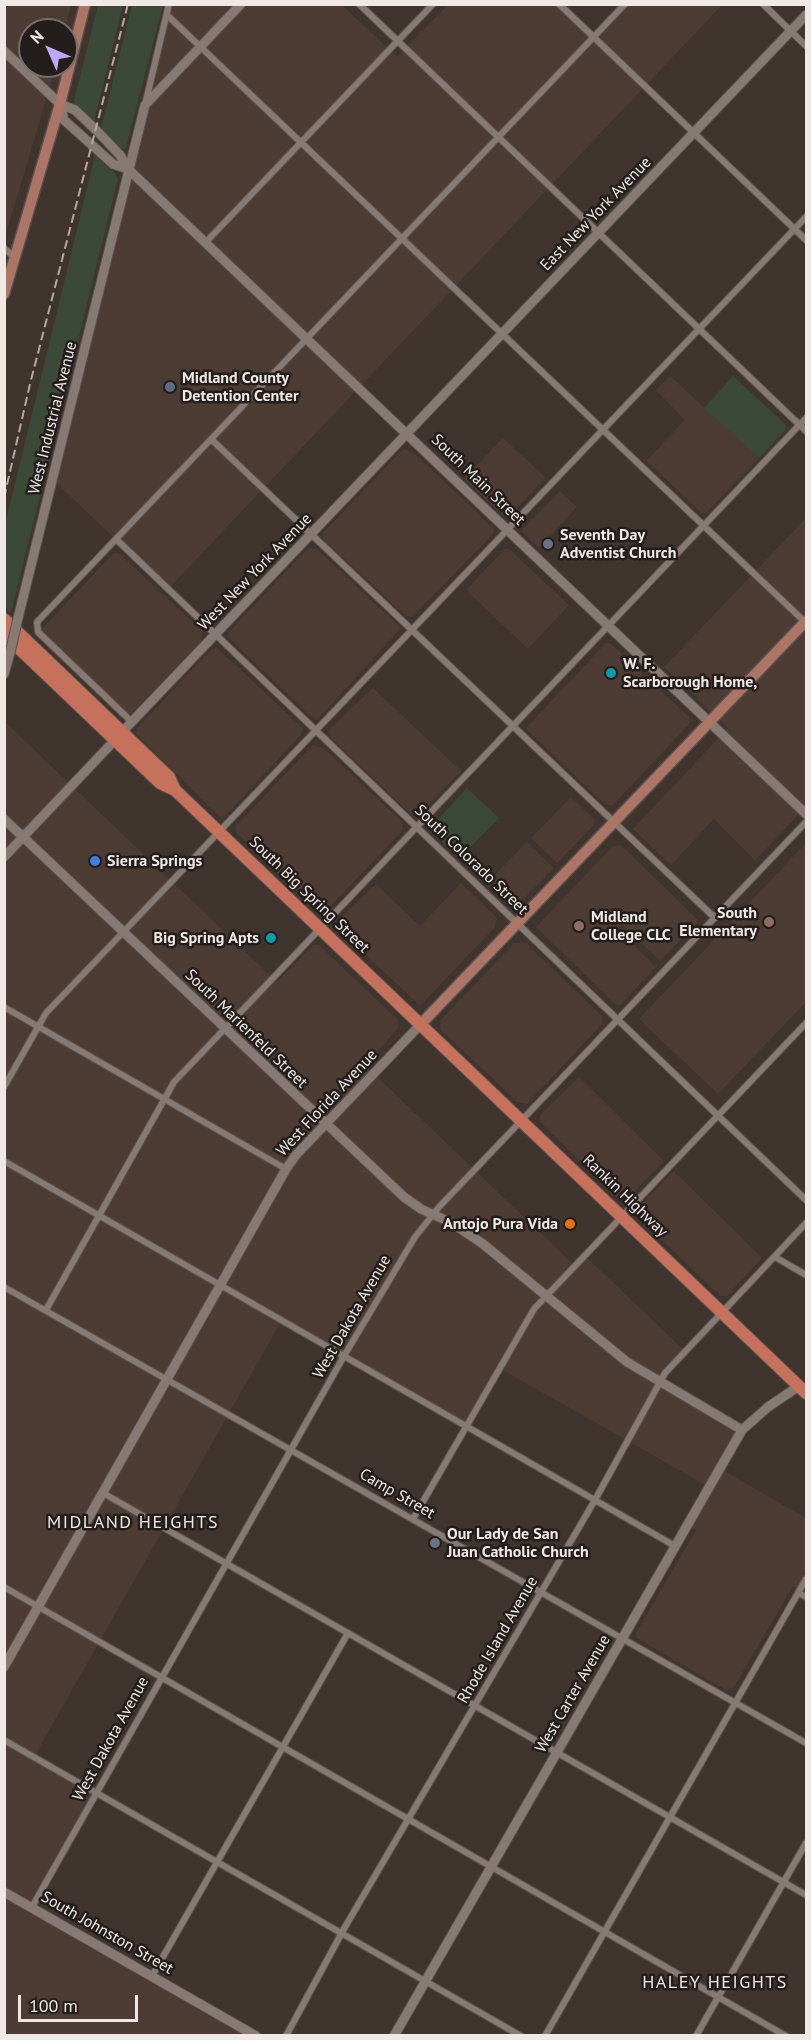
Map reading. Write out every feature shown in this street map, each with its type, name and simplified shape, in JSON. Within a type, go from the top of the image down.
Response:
[{"type":"highway","name":"South Big Spring Street","points":[[4,619],[123,731],[169,777],[175,790],[421,1024]]},
{"type":"highway","name":"South Big Spring Street","points":[[4,634],[123,731]]},
{"type":"highway","name":"Rankin Highway","points":[[421,1024],[803,1390]]},
{"type":"main road","points":[[4,294],[60,104],[85,4]]},
{"type":"main road","name":"West Florida Avenue","points":[[421,1024],[806,622]]},
{"type":"street","points":[[145,105],[169,4]]},
{"type":"street","points":[[145,105],[241,4]]},
{"type":"street","points":[[359,4],[807,431]]},
{"type":"street","points":[[206,242],[434,4]]},
{"type":"street","points":[[559,4],[807,240]]},
{"type":"street","points":[[116,539],[625,4]]},
{"type":"street","points":[[764,4],[807,46]]},
{"type":"street","points":[[166,15],[202,46],[806,622]]},
{"type":"street","name":"East New York Avenue","points":[[407,434],[807,15]]},
{"type":"street","name":"South Main Street","points":[[5,51],[60,104],[75,110],[120,155],[128,169],[807,814]]},
{"type":"street","name":"South Main Street","points":[[60,104],[64,120],[113,164],[128,169]]},
{"type":"street","name":"West Industrial Avenue","points":[[4,674],[145,105]]},
{"type":"street","points":[[4,1087],[46,1013],[807,217]]},
{"type":"street","points":[[4,248],[15,258]]},
{"type":"street","points":[[46,1310],[174,1082],[807,418]]},
{"type":"street","name":"West New York Avenue","points":[[4,856],[407,434]]},
{"type":"street","points":[[211,439],[715,918]]},
{"type":"street","name":"South Big Spring Street","points":[[116,539],[38,621],[36,627],[123,731]]},
{"type":"street","name":"South Colorado Street","points":[[116,539],[807,1200]]},
{"type":"street","name":"South Marienfeld Street","points":[[4,819],[397,1192],[476,1239],[618,1356],[742,1430]]},
{"type":"street","name":"West Dakota Avenue","points":[[32,1907],[344,1356],[410,1244],[433,1214],[807,822]]},
{"type":"street","points":[[4,1007],[286,1169]]},
{"type":"street","points":[[413,1519],[534,1309],[807,1023]]},
{"type":"street","name":"West Florida Avenue","points":[[4,1667],[286,1169],[324,1125],[421,1024]]},
{"type":"street","points":[[4,1161],[675,1546]]},
{"type":"street","name":"Rhode Island Avenue","points":[[286,2036],[407,1818],[542,1592],[670,1366],[807,1223]]},
{"type":"street","points":[[775,1257],[807,1275]]},
{"type":"street","name":"Camp Street","points":[[4,1287],[807,1743]]},
{"type":"street","name":"West Carter Avenue","points":[[394,2036],[742,1430],[768,1407],[803,1390]]},
{"type":"street","points":[[103,1493],[807,1895]]},
{"type":"street","points":[[545,2036],[807,1579]]},
{"type":"street","points":[[4,1587],[786,2036]]},
{"type":"street","points":[[799,1593],[807,1597]]},
{"type":"street","points":[[152,1976],[348,1633]]},
{"type":"street","points":[[4,1740],[521,2036]]},
{"type":"street","points":[[696,2036],[807,1843]]},
{"type":"street","name":"South Johnston Street","points":[[4,1892],[256,2036]]},
{"type":"shaded area","points":[[5,5],[71,5],[68,18],[18,18],[18,78],[52,78],[5,237]]},
{"type":"shaded area","points":[[168,5],[342,5],[397,57],[448,5],[554,5],[594,37],[625,5],[722,5],[168,589],[51,478]]},
{"type":"shaded area","points":[[670,376],[759,458],[703,514],[646,461],[685,420],[656,390]]},
{"type":"shaded area","points":[[503,438],[546,478],[506,518],[464,479]]},
{"type":"shaded area","points":[[403,449],[413,452],[494,529],[493,534],[412,617],[406,616],[323,539],[323,533]]},
{"type":"shaded area","points":[[560,491],[577,507],[539,548],[521,531]]},
{"type":"shaded area","points":[[806,518],[806,807],[755,860],[714,819],[671,865],[633,829],[728,728],[664,667]]},
{"type":"shaded area","points":[[308,548],[317,549],[401,628],[318,719],[311,717],[228,637],[229,632]]},
{"type":"shaded area","points":[[505,549],[509,549],[569,605],[528,649],[466,590]]},
{"type":"shaded area","points":[[114,553],[120,554],[203,632],[201,641],[130,715],[41,630]]},
{"type":"shaded area","points":[[606,643],[610,643],[689,717],[690,723],[613,805],[606,805],[528,731],[527,727]]},
{"type":"shaded area","points":[[217,648],[303,728],[301,735],[222,819],[136,734],[138,727],[212,649]]},
{"type":"shaded area","points":[[373,688],[461,771],[420,813],[412,815],[330,737],[329,730]]},
{"type":"shaded area","points":[[4,721],[277,982],[313,945],[319,945],[398,1020],[398,1028],[365,1065],[573,1264],[583,1254],[684,1350],[656,1379],[741,1428],[719,1468],[806,1518],[806,1593],[793,1586],[734,1687],[726,1690],[637,1638],[636,1633],[696,1530],[686,1525],[707,1486],[503,1370],[470,1427],[283,1318],[34,1757],[98,1794],[33,1909],[255,2035],[5,2035]]},
{"type":"shaded area","points":[[313,745],[323,748],[403,822],[402,831],[325,912],[318,911],[237,833],[235,827]]},
{"type":"shaded area","points":[[571,797],[595,820],[594,825],[557,863],[531,838]]},
{"type":"shaded area","points":[[527,842],[554,868],[518,905],[511,906],[487,883]]},
{"type":"shaded area","name":"South Elementary","points":[[806,843],[806,1002],[718,1094],[639,1019]]},
{"type":"shaded area","name":"Midland College CLC","points":[[621,845],[699,921],[660,961],[622,925],[617,929],[656,967],[620,1005],[616,1005],[536,927],[613,846]]},
{"type":"shaded area","points":[[461,883],[497,918],[495,927],[420,1006],[334,924],[376,884],[420,926]]},
{"type":"shaded area","points":[[514,943],[526,943],[602,1016],[602,1024],[527,1104],[518,1102],[441,1030],[440,1021]]},
{"type":"shaded area","points":[[579,1077],[664,1161],[625,1201],[621,1201],[540,1122],[540,1115]]},
{"type":"shaded area","points":[[674,1171],[762,1258],[727,1296],[720,1296],[637,1216],[637,1209]]},
{"type":"green space","points":[[98,5],[123,5],[94,122],[75,105],[74,100]]},
{"type":"green space","points":[[132,5],[163,5],[126,148],[122,149],[101,128]]},
{"type":"green space","points":[[95,156],[116,174],[118,179],[11,613],[5,607],[5,524]]},
{"type":"green space","points":[[733,376],[786,425],[786,429],[759,458],[704,408]]},
{"type":"green space","points":[[467,788],[499,818],[460,858],[431,831],[431,827]]},
{"type":"railway","points":[[4,498],[30,384],[128,4]]},
{"type":"place","name":"Midland County Detention Center","points":[[170,387]]},
{"type":"place","name":"Seventh Day Adventist Church","points":[[548,544]]},
{"type":"place","name":"W. F. Scarborough Home,","points":[[611,673]]},
{"type":"place","name":"Sierra Springs","points":[[95,861]]},
{"type":"place","name":"South Elementary","points":[[769,922]]},
{"type":"place","name":"Midland College CLC","points":[[579,926]]},
{"type":"place","name":"Big Spring Apts","points":[[271,938]]},
{"type":"place","name":"Antojo Pura Vida","points":[[570,1224]]},
{"type":"place","name":"Our Lady de San Juan Catholic Church","points":[[435,1543]]},
{"type":"district","name":"MIDLAND HEIGHTS","points":[[133,1523]]},
{"type":"district","name":"HALEY HEIGHTS","points":[[715,1983]]}]
